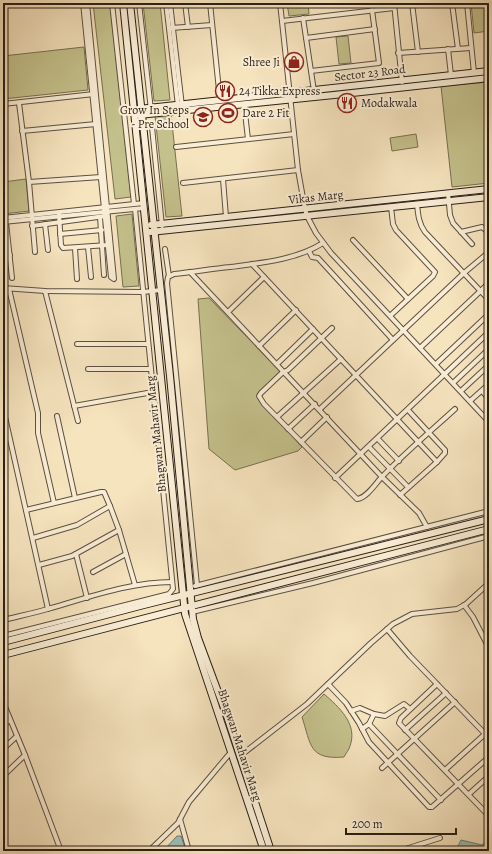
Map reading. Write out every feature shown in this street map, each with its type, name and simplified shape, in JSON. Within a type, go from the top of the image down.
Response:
[{"type":"street","points":[[83,3],[94,94],[114,279],[111,277],[106,211],[101,176],[96,124],[94,94],[87,3]]},
{"type":"street","points":[[3,636],[169,594],[172,589],[135,206],[112,3]]},
{"type":"street","name":"Bhagwan Mahavir Marg","points":[[123,3],[186,620],[264,851]]},
{"type":"street","points":[[130,3],[154,228]]},
{"type":"street","points":[[139,3],[151,111]]},
{"type":"street","points":[[169,3],[180,108]]},
{"type":"street","points":[[185,3],[188,27]]},
{"type":"street","points":[[210,3],[220,100]]},
{"type":"street","points":[[280,3],[298,170],[307,216],[323,243],[460,391],[488,419]]},
{"type":"street","points":[[412,3],[418,52]]},
{"type":"street","points":[[452,3],[458,49]]},
{"type":"street","points":[[467,3],[474,73]]},
{"type":"street","points":[[282,21],[372,10],[394,5],[402,84]]},
{"type":"street","points":[[311,70],[379,63],[372,10]]},
{"type":"street","points":[[303,18],[314,91]]},
{"type":"street","points":[[171,28],[212,25]]},
{"type":"street","points":[[306,38],[375,29]]},
{"type":"street","points":[[398,53],[471,48]]},
{"type":"street","points":[[448,49],[451,75]]},
{"type":"street","name":"Sector 23 Road","points":[[180,108],[220,100],[291,96],[402,84],[451,75],[489,71]]},
{"type":"street","name":"Sector 23 Road","points":[[134,112],[244,104],[314,91],[489,78]]},
{"type":"street","points":[[3,104],[94,94]]},
{"type":"street","points":[[19,103],[29,182],[35,252]]},
{"type":"street","points":[[244,104],[248,139]]},
{"type":"street","points":[[22,131],[96,124]]},
{"type":"street","points":[[152,127],[162,227]]},
{"type":"street","points":[[176,147],[294,134]]},
{"type":"street","points":[[183,183],[298,170]]},
{"type":"street","points":[[29,182],[101,176]]},
{"type":"street","points":[[223,179],[226,217]]},
{"type":"street","name":"Vikas Marg","points":[[146,229],[226,217],[489,189]]},
{"type":"street","points":[[448,193],[450,201],[450,215],[453,223],[472,244]]},
{"type":"street","name":"Vikas Marg","points":[[162,227],[307,216],[489,197]]},
{"type":"street","points":[[417,204],[418,218],[421,227],[489,300]]},
{"type":"street","points":[[12,278],[10,255],[5,242],[4,221],[144,206]]},
{"type":"street","points":[[391,207],[394,227],[435,272],[433,276],[391,315]]},
{"type":"street","points":[[32,226],[100,217],[106,211]]},
{"type":"street","points":[[59,214],[61,245],[63,248],[108,245]]},
{"type":"street","points":[[100,217],[104,275]]},
{"type":"street","points":[[45,224],[48,250]]},
{"type":"street","points":[[461,232],[482,227],[489,233]]},
{"type":"street","name":"Bhagwan Mahavir Marg","points":[[154,228],[193,586],[191,594],[195,627],[227,716],[239,757],[271,851]]},
{"type":"street","points":[[60,234],[107,230]]},
{"type":"street","points":[[353,240],[408,299]]},
{"type":"street","points":[[169,276],[289,257],[309,251],[323,243]]},
{"type":"street","points":[[88,247],[91,277]]},
{"type":"street","points":[[75,248],[77,279]]},
{"type":"street","points":[[165,249],[169,276],[167,283],[193,586],[489,511]]},
{"type":"street","points":[[309,251],[312,257],[318,258],[393,340]]},
{"type":"street","points":[[320,409],[355,374],[464,273],[489,252]]},
{"type":"street","points":[[3,256],[10,255]]},
{"type":"street","points":[[252,264],[437,462]]},
{"type":"street","points":[[158,270],[168,269]]},
{"type":"street","points":[[190,272],[320,409],[382,477],[421,516],[427,527]]},
{"type":"street","points":[[228,312],[264,277]]},
{"type":"street","points":[[420,348],[489,283]]},
{"type":"street","points":[[3,288],[45,291],[143,292],[160,290]]},
{"type":"street","points":[[9,289],[38,413],[38,433],[54,503]]},
{"type":"street","points":[[45,291],[78,421]]},
{"type":"street","points":[[259,346],[296,310]]},
{"type":"street","points":[[436,364],[489,314]]},
{"type":"street","points":[[332,328],[260,394],[260,399],[357,499],[360,499],[367,494],[390,469],[455,409]]},
{"type":"street","points":[[277,364],[313,330]]},
{"type":"street","points":[[336,478],[489,332]]},
{"type":"street","points":[[77,344],[148,344]]},
{"type":"street","points":[[453,383],[489,349]]},
{"type":"street","points":[[277,417],[341,359]]},
{"type":"street","points":[[460,391],[489,365]]},
{"type":"street","points":[[88,370],[151,369]]},
{"type":"street","points":[[470,401],[489,384]]},
{"type":"street","points":[[482,391],[489,399]]},
{"type":"street","points":[[74,406],[153,392]]},
{"type":"street","points":[[288,429],[315,404]]},
{"type":"street","points":[[3,408],[48,609]]},
{"type":"street","points":[[400,495],[444,455],[445,450],[430,432],[408,410]]},
{"type":"street","points":[[57,416],[75,498]]},
{"type":"street","points":[[301,442],[327,417]]},
{"type":"street","points":[[378,439],[399,461]]},
{"type":"street","points":[[369,447],[408,488]]},
{"type":"street","points":[[26,510],[104,492],[110,506],[135,585]]},
{"type":"street","points":[[33,538],[77,525],[110,506]]},
{"type":"street","points":[[3,642],[489,519]]},
{"type":"street","points":[[470,524],[472,534]]},
{"type":"street","points":[[192,609],[489,529]]},
{"type":"street","points":[[39,565],[76,554],[118,530]]},
{"type":"street","points":[[3,655],[185,608],[192,609],[306,584],[489,536]]},
{"type":"street","points":[[76,554],[87,598]]},
{"type":"street","points":[[93,572],[126,554]]},
{"type":"street","points":[[3,604],[5,619],[48,609],[135,585],[154,582],[172,582]]},
{"type":"street","points":[[239,757],[297,712],[387,629],[412,614],[453,611],[464,605],[489,583]]},
{"type":"street","points":[[464,605],[474,617],[489,648]]},
{"type":"street","points":[[387,629],[402,648],[489,738]]},
{"type":"street","points":[[328,684],[346,703],[369,742],[429,808],[441,800],[489,757]]},
{"type":"street","points":[[437,684],[399,720],[399,723],[489,816]]},
{"type":"street","points":[[405,730],[446,693]]},
{"type":"street","points":[[3,702],[25,755],[61,851]]},
{"type":"street","points":[[382,768],[455,702]]},
{"type":"street","points":[[351,711],[360,708],[374,714],[385,716],[404,704],[410,709]]},
{"type":"street","points":[[362,729],[369,724],[374,714]]},
{"type":"street","points":[[3,725],[10,720]]},
{"type":"street","points":[[369,724],[441,800]]},
{"type":"street","points":[[445,770],[485,734]]},
{"type":"street","points":[[4,748],[17,736]]},
{"type":"street","points":[[149,851],[180,819],[189,802],[231,752]]},
{"type":"street","points":[[3,776],[25,755]]},
{"type":"street","points":[[469,794],[489,776]]},
{"type":"street","points":[[485,812],[489,809]]},
{"type":"street","points":[[180,819],[189,851]]},
{"type":"street","points":[[399,851],[440,838]]},
{"type":"shaded area","points":[[93,3],[110,3],[131,197],[115,199]]},
{"type":"shaded area","points":[[143,3],[160,3],[170,100],[154,101]]},
{"type":"shaded area","points":[[287,3],[308,3],[309,14],[289,16]]},
{"type":"shaded area","points":[[471,3],[489,3],[489,31],[474,33]]},
{"type":"shaded area","points":[[348,36],[351,63],[339,64],[336,37]]},
{"type":"shaded area","points":[[84,47],[88,90],[3,99],[3,56]]},
{"type":"shaded area","points":[[489,82],[489,183],[452,187],[441,86]]},
{"type":"shaded area","points":[[171,114],[182,216],[166,217],[155,116]]},
{"type":"shaded area","points":[[416,134],[418,147],[392,151],[390,138]]},
{"type":"shaded area","points":[[26,179],[29,211],[3,214],[3,182]]},
{"type":"shaded area","points":[[132,214],[139,286],[123,287],[116,216]]},
{"type":"shaded area","points":[[209,298],[282,373],[257,396],[302,447],[298,451],[235,470],[209,449],[198,299]]},
{"type":"shaded area","points":[[324,694],[341,710],[349,723],[352,738],[350,747],[344,757],[324,756],[318,753],[313,749],[307,735],[302,717]]},
{"type":"water","points":[[177,836],[181,836],[186,851],[163,851]]},
{"type":"water","points":[[461,840],[482,845],[485,842],[489,846],[489,851],[461,851],[457,848]]},
{"type":"place","name":"Shree Ji","points":[[294,62]]},
{"type":"place","name":"24 Tikka Express","points":[[225,91]]},
{"type":"place","name":"Modakwala","points":[[347,103]]},
{"type":"place","name":"Dare 2 Fit","points":[[228,113]]},
{"type":"place","name":"Grow In Steps - Pre School","points":[[203,117]]}]
